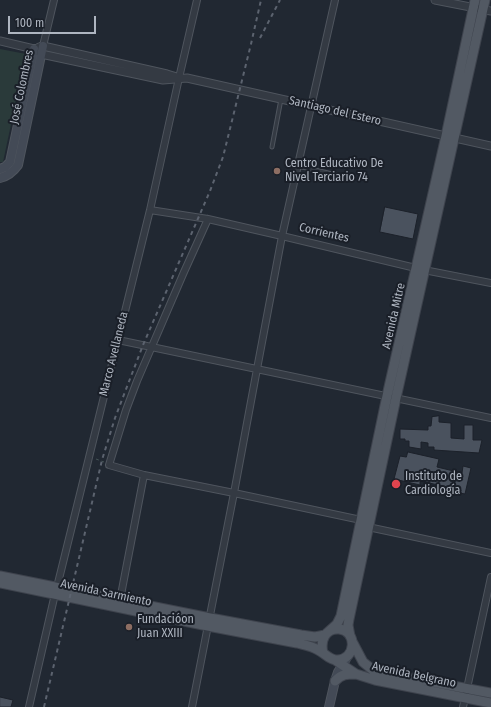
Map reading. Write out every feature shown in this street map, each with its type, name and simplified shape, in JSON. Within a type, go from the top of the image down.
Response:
[{"type":"main road","name":"Avenida Mitre","points":[[326,634],[337,624],[341,616],[361,520],[392,397],[450,137],[482,6]]},
{"type":"main road","name":"José Colombres","points":[[3,172],[10,162],[39,49]]},
{"type":"main road","name":"Avenida Mitre","points":[[351,639],[348,625],[349,618],[368,527],[392,397]]},
{"type":"main road","name":"Avenida Sarmiento","points":[[0,576],[56,590],[209,622],[307,637],[315,637],[326,634]]},
{"type":"main road","name":"Avenida Sarmiento","points":[[0,583],[120,600],[303,644],[323,653]]},
{"type":"main road","points":[[329,707],[338,672],[339,663],[339,660],[347,657],[352,648],[351,639],[347,632],[338,629],[332,630],[326,634],[322,644],[323,653],[330,659],[339,663]]},
{"type":"main road","name":"Avenida Belgrano","points":[[351,639],[363,662],[374,670],[465,698],[491,693]]},
{"type":"main road","name":"Avenida Belgrano","points":[[339,663],[356,674],[375,680],[491,703]]},
{"type":"main road","points":[[335,681],[344,674],[356,674]]},
{"type":"street","name":"José Colombres","points":[[39,49],[54,0]]},
{"type":"street","name":"Marco Avellaneda","points":[[29,707],[56,590],[150,210],[197,0]]},
{"type":"street","points":[[192,707],[282,236],[335,0]]},
{"type":"street","points":[[435,0],[482,6]]},
{"type":"street","name":"Santiago del Estero","points":[[0,41],[39,49],[163,80],[187,78],[491,146]]},
{"type":"street","name":"Corrientes","points":[[150,210],[208,219],[421,269],[491,283]]},
{"type":"street","points":[[208,219],[151,347],[126,410],[109,465],[144,475],[361,520],[368,527],[491,553]]},
{"type":"street","points":[[118,340],[491,418]]},
{"type":"street","points":[[120,600],[144,475]]},
{"type":"street","points":[[465,698],[491,577]]},
{"type":"lane","points":[[272,147],[281,99]]},
{"type":"lane","points":[[298,166],[341,176]]},
{"type":"path","points":[[89,457],[102,460],[109,465]]},
{"type":"shaded area","points":[[0,49],[26,54],[3,162],[0,162]]},
{"type":"building","points":[[385,207],[418,214],[413,239],[380,232]]},
{"type":"building","points":[[439,416],[439,422],[451,423],[451,438],[464,439],[464,425],[473,425],[473,440],[482,440],[479,453],[434,450],[434,447],[428,447],[428,443],[421,442],[421,449],[409,447],[409,441],[400,439],[400,429],[428,430],[428,426],[431,426],[432,417]]},
{"type":"building","points":[[408,452],[439,459],[437,467],[462,473],[463,466],[471,468],[465,494],[460,493],[461,490],[420,481],[420,485],[394,479],[400,456],[406,457]]},
{"type":"building","points":[[0,697],[13,700],[11,707],[0,707]]},
{"type":"railway","points":[[44,707],[102,460],[115,418],[143,345],[210,191],[223,157],[261,0]]},
{"type":"railway","points":[[260,38],[280,0]]},
{"type":"place","name":"Centro Educativo De Nivel Terciario 74","points":[[277,171]]},
{"type":"place","name":"Instituto de Cardiología","points":[[396,484]]},
{"type":"place","name":"Fundacióon Juan XXIII","points":[[129,627]]}]
